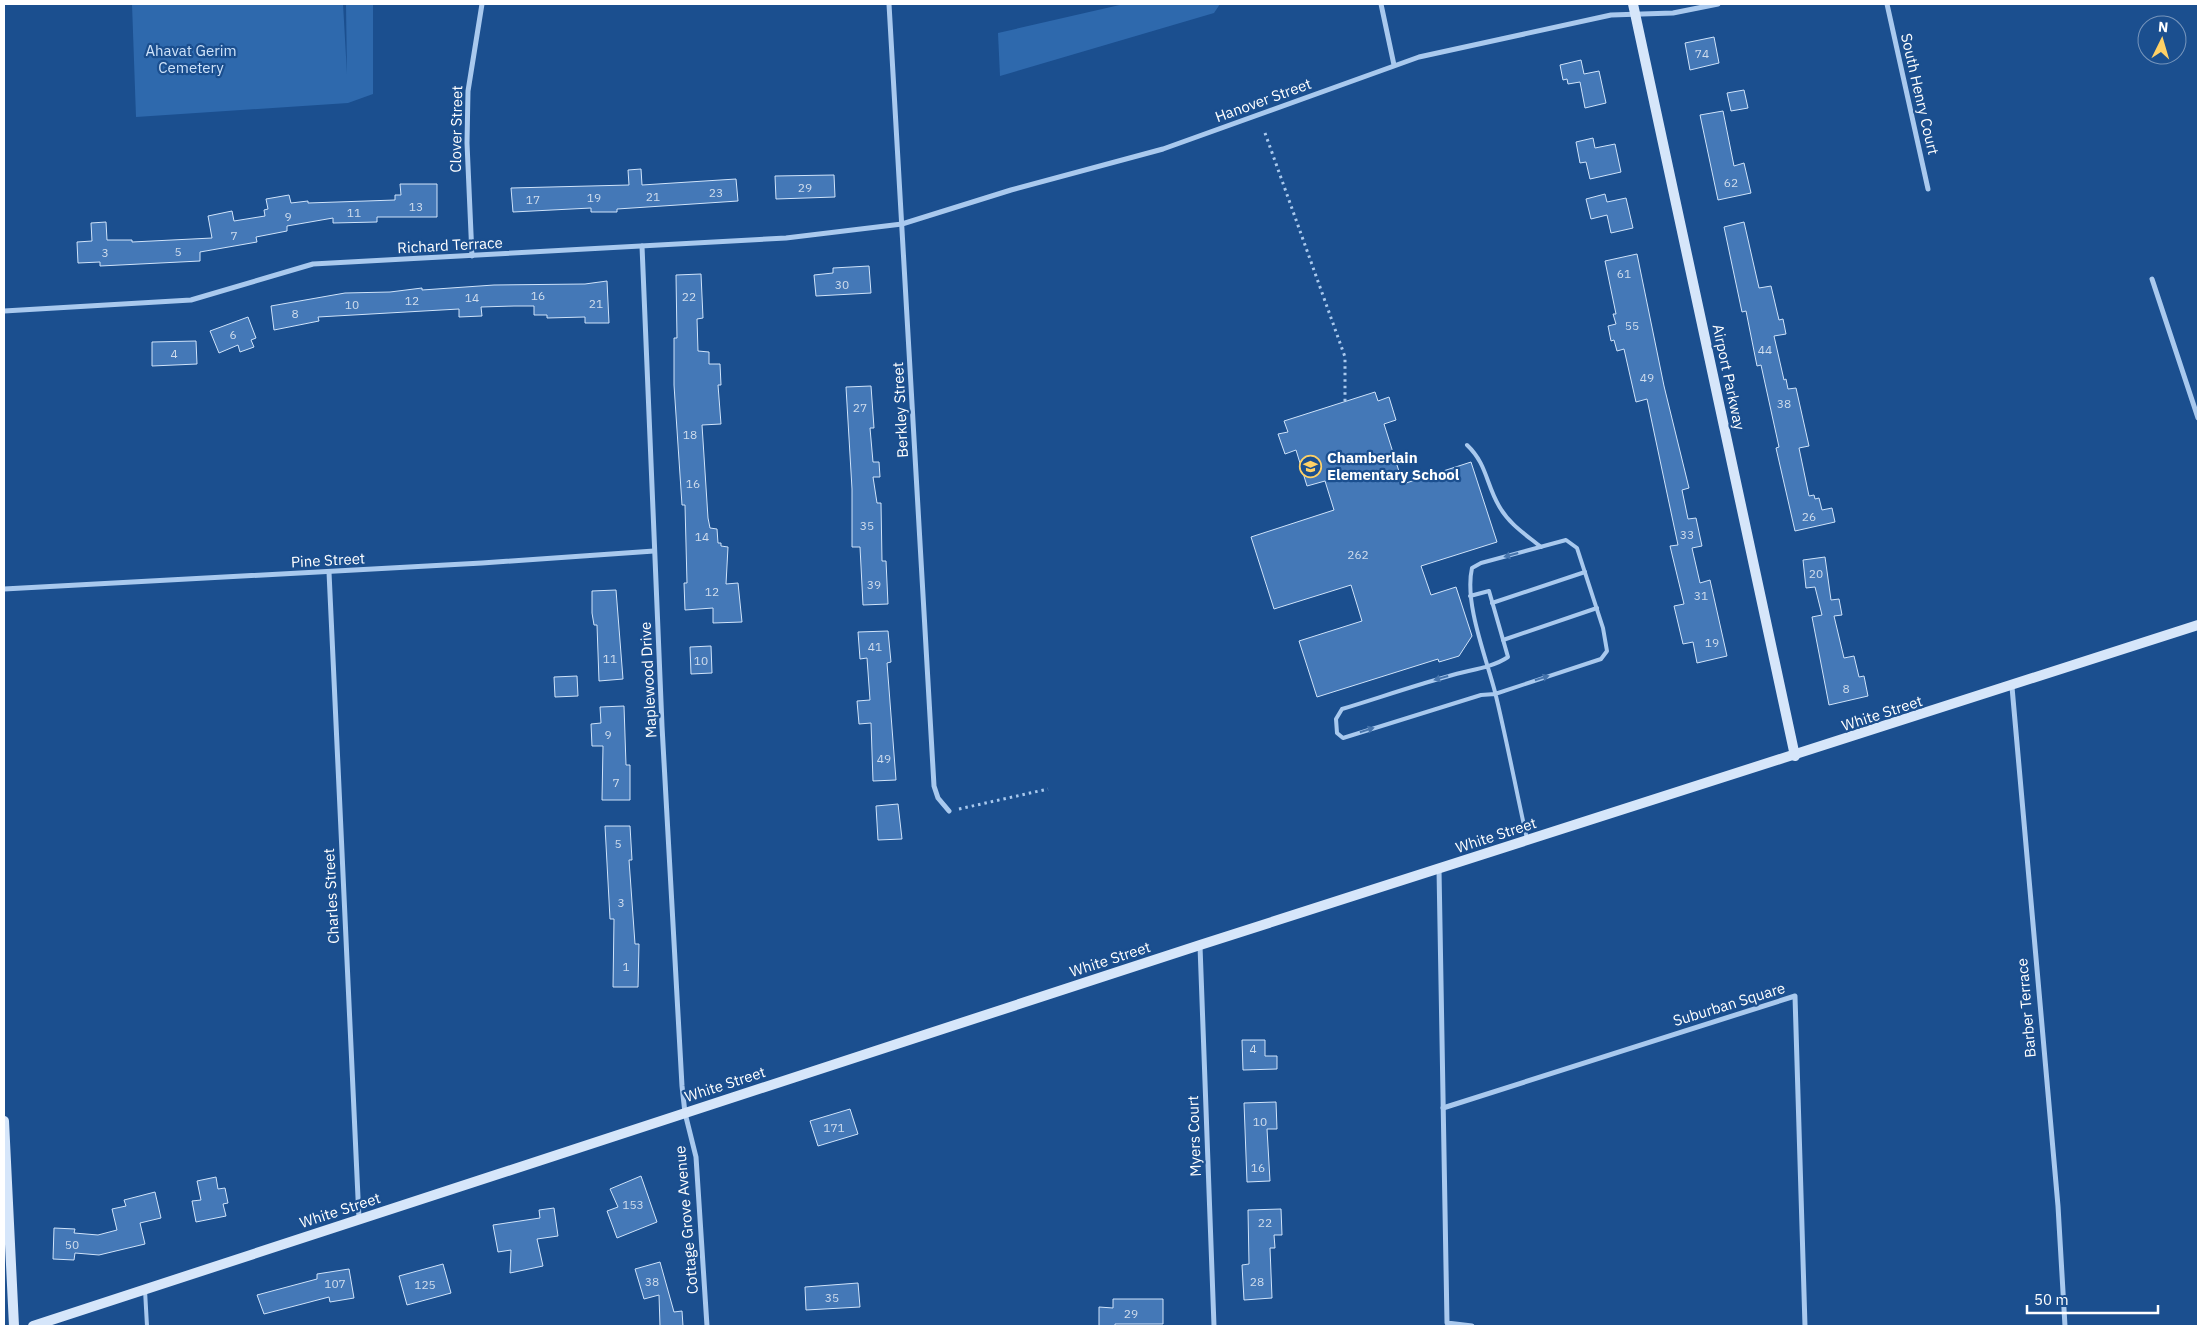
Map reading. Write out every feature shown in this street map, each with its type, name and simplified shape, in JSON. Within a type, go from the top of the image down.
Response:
[{"type":"street","name":"Clover Street","points":[[472,256],[466,143],[468,91],[482,4]]},
{"type":"street","name":"Berkley Street","points":[[889,4],[934,786],[938,798],[949,811]]},
{"type":"street","points":[[1381,4],[1394,65]]},
{"type":"street","name":"Airport Parkway","points":[[1633,4],[1794,756]]},
{"type":"street","name":"Hanover Street","points":[[902,224],[1011,190],[1163,149],[1419,57],[1610,15],[1672,13],[1718,4]]},
{"type":"street","name":"South Henry Court","points":[[1887,4],[1928,190]]},
{"type":"street","name":"Richard Terrace","points":[[4,311],[192,300],[313,264],[786,238],[902,224]]},
{"type":"street","name":"Maplewood Drive","points":[[642,246],[664,766],[685,1113]]},
{"type":"street","points":[[2152,279],[2198,418]]},
{"type":"street","name":"Pine Street","points":[[4,589],[329,572],[654,551]]},
{"type":"street","name":"Charles Street","points":[[329,572],[359,1220]]},
{"type":"street","name":"White Street","points":[[33,1326],[1200,945],[2012,687],[2198,625]]},
{"type":"street","name":"Barber Terrace","points":[[2012,687],[2058,1206],[2065,1326]]},
{"type":"street","points":[[1438,869],[1447,1323],[1472,1326]]},
{"type":"street","name":"Myers Court","points":[[1200,945],[1214,1326]]},
{"type":"street","name":"Suburban Square","points":[[1443,1108],[1795,996],[1805,1326]]},
{"type":"street","name":"Cottage Grove Avenue","points":[[685,1113],[696,1157],[707,1326]]},
{"type":"street","points":[[4,1121],[7,1229],[14,1326]]},
{"type":"lane","points":[[1467,445],[1478,456],[1498,505],[1507,520],[1541,547]]},
{"type":"lane","points":[[1470,596],[1489,591],[1508,658],[1488,665],[1414,686],[1342,709],[1336,719],[1337,733],[1343,738],[1481,695],[1495,694],[1601,659],[1607,651],[1597,608],[1577,548],[1566,540],[1481,563],[1472,568],[1470,596],[1488,665],[1495,694],[1528,841]]},
{"type":"lane","points":[[1492,603],[1585,572]]},
{"type":"lane","points":[[1503,640],[1597,608]]},
{"type":"lane","points":[[145,1290],[147,1326]]},
{"type":"path","points":[[1265,133],[1345,357],[1345,401]]},
{"type":"path","points":[[949,811],[1048,789]]},
{"type":"green space","name":"Ahavat Gerim Cemetery","points":[[132,4],[343,4],[347,74],[346,4],[373,4],[373,94],[348,103],[136,117]]},
{"type":"green space","points":[[1124,4],[1220,4],[1214,13],[1000,76],[998,33]]},
{"type":"building","points":[[1714,37],[1719,63],[1690,70],[1685,43]]},
{"type":"building","points":[[1581,60],[1584,74],[1599,71],[1606,103],[1585,108],[1580,82],[1568,84],[1567,79],[1563,80],[1560,65]]},
{"type":"building","points":[[1744,90],[1748,108],[1731,111],[1727,93]]},
{"type":"building","points":[[1723,111],[1734,166],[1744,163],[1751,193],[1718,200],[1700,115]]},
{"type":"building","points":[[1593,138],[1595,148],[1615,144],[1621,172],[1590,179],[1586,162],[1580,163],[1576,142]]},
{"type":"building","points":[[641,169],[642,185],[736,179],[738,201],[617,209],[617,212],[591,212],[591,208],[513,212],[511,188],[629,185],[628,170]]},
{"type":"building","points":[[834,175],[835,197],[776,199],[775,176]]},
{"type":"building","points":[[400,184],[437,184],[437,217],[377,217],[377,222],[333,223],[333,218],[287,226],[287,231],[256,237],[257,242],[200,252],[200,261],[100,266],[100,262],[78,263],[77,242],[92,241],[91,223],[106,222],[107,240],[132,240],[132,242],[212,238],[208,216],[232,211],[234,221],[265,216],[264,210],[268,209],[266,199],[289,195],[291,203],[308,201],[308,203],[395,200],[395,195],[401,195]]},
{"type":"building","points":[[1605,194],[1607,202],[1626,198],[1633,228],[1611,233],[1607,215],[1591,219],[1586,199]]},
{"type":"building","points":[[1744,222],[1759,288],[1771,286],[1779,320],[1783,319],[1786,334],[1774,336],[1784,380],[1786,379],[1788,389],[1796,388],[1809,446],[1799,448],[1809,496],[1814,495],[1815,499],[1819,498],[1822,510],[1832,508],[1835,522],[1795,531],[1776,448],[1779,447],[1761,365],[1757,366],[1746,311],[1742,312],[1724,227]]},
{"type":"building","points":[[1637,254],[1664,386],[1689,488],[1682,490],[1688,519],[1696,518],[1702,546],[1692,548],[1700,583],[1710,580],[1727,656],[1697,663],[1693,642],[1683,644],[1674,606],[1684,604],[1670,546],[1678,545],[1647,399],[1636,402],[1624,349],[1617,351],[1614,340],[1611,341],[1608,326],[1616,324],[1613,314],[1616,314],[1605,261]]},
{"type":"building","points":[[869,266],[871,293],[816,296],[814,275],[833,273],[833,268]]},
{"type":"building","points":[[701,274],[703,318],[697,319],[698,351],[709,352],[709,364],[720,364],[721,385],[718,385],[721,424],[702,425],[708,518],[710,528],[717,529],[718,543],[721,543],[721,546],[728,547],[726,584],[738,583],[742,622],[713,623],[713,608],[685,610],[684,583],[687,583],[685,505],[682,505],[674,385],[674,338],[677,338],[676,275]]},
{"type":"building","points":[[607,281],[609,323],[585,323],[585,317],[547,318],[547,315],[534,315],[534,306],[514,306],[481,307],[482,316],[459,317],[459,309],[318,317],[319,321],[274,330],[271,306],[345,293],[494,285],[585,284]]},
{"type":"building","points":[[248,317],[256,338],[251,340],[254,347],[240,352],[238,345],[219,353],[210,331]]},
{"type":"building","points":[[196,341],[197,364],[152,366],[152,342]]},
{"type":"building","points":[[871,386],[874,428],[870,428],[873,462],[879,462],[880,477],[873,477],[877,503],[881,503],[882,561],[886,561],[888,604],[863,605],[860,547],[852,547],[852,489],[846,387]]},
{"type":"building","name":"Chamberlain Elementary School","points":[[1375,392],[1378,401],[1389,397],[1396,420],[1384,424],[1403,484],[1471,462],[1497,542],[1421,566],[1431,595],[1456,587],[1472,636],[1459,656],[1439,662],[1438,659],[1317,697],[1299,641],[1362,621],[1351,585],[1274,609],[1251,537],[1334,510],[1325,481],[1307,486],[1296,450],[1285,454],[1278,434],[1288,432],[1284,421]]},
{"type":"building","points":[[1825,557],[1831,600],[1839,599],[1842,615],[1834,616],[1844,658],[1854,656],[1859,677],[1864,676],[1868,696],[1829,705],[1812,617],[1822,615],[1815,587],[1806,588],[1803,560]]},
{"type":"building","points":[[616,590],[623,679],[599,681],[597,625],[594,625],[592,613],[592,591]]},
{"type":"building","points":[[888,631],[891,662],[887,663],[896,780],[873,781],[871,723],[859,724],[857,701],[870,700],[867,658],[860,659],[858,632]]},
{"type":"building","points":[[711,646],[712,673],[691,674],[690,647]]},
{"type":"building","points":[[577,676],[578,696],[555,697],[554,677]]},
{"type":"building","points":[[624,706],[626,765],[630,765],[630,800],[602,800],[603,746],[592,746],[591,724],[601,723],[600,707]]},
{"type":"building","points":[[898,804],[902,839],[878,840],[876,806]]},
{"type":"building","points":[[605,826],[630,826],[632,860],[629,860],[635,944],[639,944],[638,987],[613,987],[614,919],[610,919]]},
{"type":"building","points":[[1242,1040],[1265,1040],[1265,1056],[1277,1056],[1277,1069],[1243,1070]]},
{"type":"building","points":[[1276,1102],[1277,1129],[1267,1129],[1270,1181],[1247,1182],[1244,1103]]},
{"type":"building","points":[[850,1109],[858,1134],[818,1146],[810,1121]]},
{"type":"building","points":[[641,1176],[657,1222],[617,1238],[607,1211],[618,1207],[610,1189]]},
{"type":"building","points":[[216,1177],[218,1189],[225,1188],[228,1203],[223,1204],[226,1216],[196,1222],[192,1201],[201,1200],[197,1181]]},
{"type":"building","points":[[155,1192],[161,1218],[140,1223],[145,1244],[99,1255],[75,1253],[74,1260],[53,1259],[54,1228],[75,1229],[74,1233],[98,1235],[117,1230],[112,1209],[126,1206],[124,1200]]},
{"type":"building","points":[[554,1208],[558,1236],[537,1239],[543,1266],[510,1273],[511,1250],[498,1252],[493,1225],[540,1218],[539,1210]]},
{"type":"building","points":[[1281,1209],[1282,1235],[1274,1235],[1275,1248],[1270,1248],[1272,1298],[1244,1300],[1242,1265],[1249,1264],[1248,1210]]},
{"type":"building","points":[[660,1262],[674,1312],[682,1311],[683,1326],[660,1326],[659,1295],[644,1299],[635,1269]]},
{"type":"building","points":[[443,1264],[451,1293],[407,1305],[399,1276]]},
{"type":"building","points":[[349,1269],[354,1298],[330,1302],[329,1297],[264,1314],[257,1295],[317,1279],[317,1274]]},
{"type":"building","points":[[858,1283],[860,1307],[806,1310],[805,1287]]},
{"type":"building","points":[[1113,1299],[1163,1299],[1163,1324],[1099,1326],[1099,1307],[1113,1308]]},
{"type":"place","name":"Chamberlain Elementary School","points":[[1311,466]]}]
